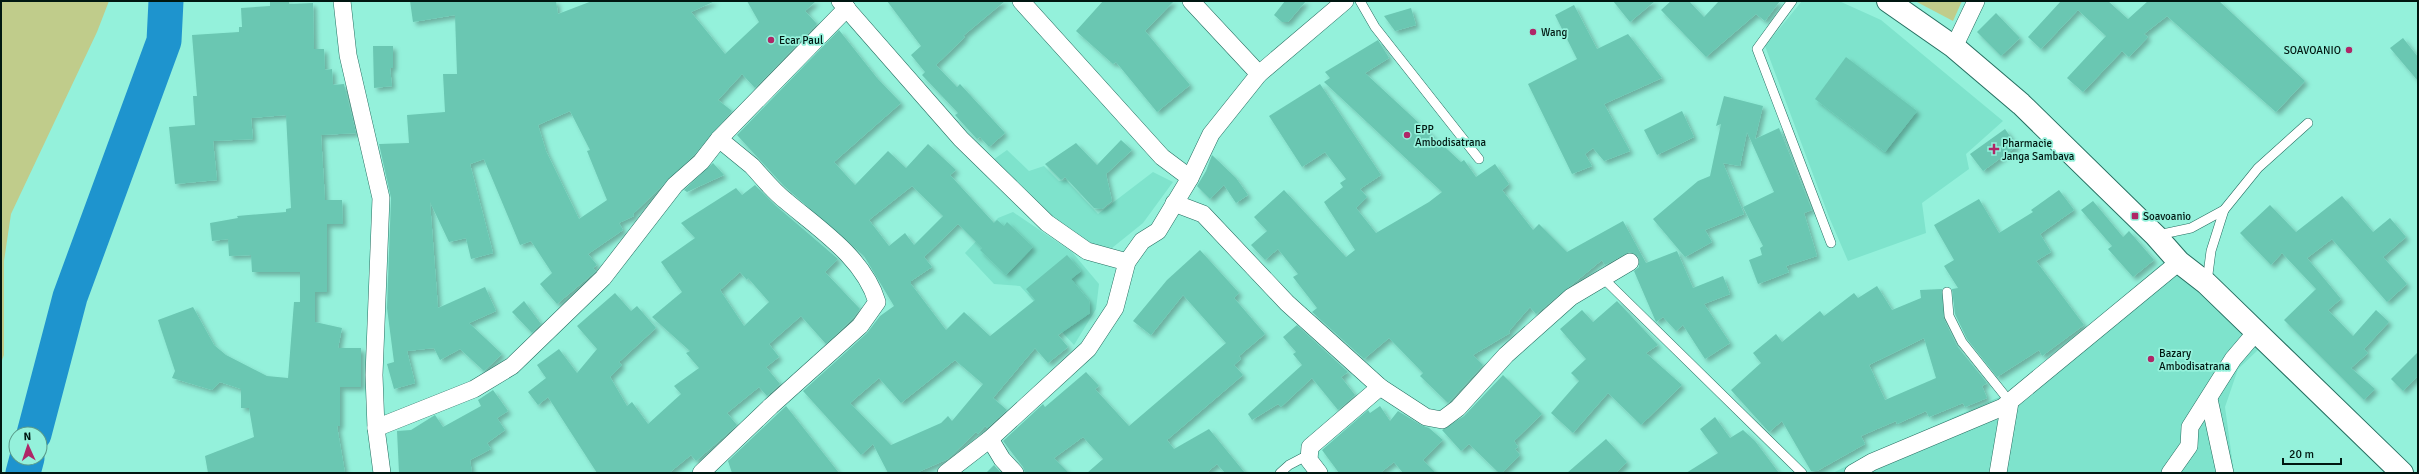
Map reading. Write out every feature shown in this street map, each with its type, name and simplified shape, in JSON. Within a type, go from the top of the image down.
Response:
[{"type":"main road","points":[[1888,1],[1954,46],[2021,104],[2156,236],[2179,262],[2206,283],[2402,473]]},
{"type":"street","points":[[342,1],[348,56],[381,198],[374,375],[376,428],[382,473]]},
{"type":"street","points":[[1021,1],[1162,157],[1190,178]]},
{"type":"street","points":[[1191,1],[1259,74]]},
{"type":"street","points":[[946,473],[990,439],[1088,349],[1115,308],[1127,262],[1142,241],[1158,231],[1190,178],[1211,134],[1259,74],[1345,1]]},
{"type":"street","points":[[1954,46],[1976,1]]},
{"type":"street","points":[[376,428],[474,389],[512,366],[603,278],[675,185],[701,162],[719,139],[843,4],[961,139],[1048,223],[1087,251],[1127,262]]},
{"type":"street","points":[[702,473],[771,406],[860,326],[877,302],[874,290],[853,262],[832,239],[785,201],[750,165],[719,139]]},
{"type":"street","points":[[1174,203],[1203,214],[1286,303],[1380,387],[1426,417],[1442,420],[1458,408],[1506,355],[1571,297],[1630,262]]},
{"type":"street","points":[[1854,473],[1872,462],[2003,407],[2179,262]]},
{"type":"street","points":[[2170,473],[2189,446],[2190,427],[2233,359],[2256,332]]},
{"type":"street","points":[[1319,473],[1309,460],[1310,447],[1380,387]]},
{"type":"street","points":[[2209,399],[2225,473]]},
{"type":"street","points":[[1998,473],[2010,402]]},
{"type":"street","points":[[990,439],[1002,459],[1015,473]]},
{"type":"lane","points":[[1360,1],[1375,27],[1479,159]]},
{"type":"lane","points":[[1792,1],[1757,48],[1831,243]]},
{"type":"lane","points":[[2206,283],[2211,251],[2224,210],[2258,168],[2308,123]]},
{"type":"lane","points":[[2156,236],[2191,228],[2224,210]]},
{"type":"lane","points":[[1603,278],[1802,473]]},
{"type":"lane","points":[[1947,292],[1949,316],[1962,342],[2010,402]]},
{"type":"lane","points":[[1280,473],[1289,465],[1310,454]]},
{"type":"shaded area","points":[[1,1],[109,1],[97,32],[11,214],[4,261],[4,355],[1,363]]},
{"type":"shaded area","points":[[1802,1],[1839,1],[1881,20],[2003,121],[1966,154],[1969,169],[1922,203],[1926,233],[1848,261],[1829,217],[1765,46]]},
{"type":"shaded area","points":[[1915,1],[1962,1],[1953,21]]},
{"type":"shaded area","points":[[1007,150],[1029,171],[1044,166],[1059,181],[1066,180],[1098,214],[1153,172],[1173,182],[1143,223],[1112,248],[1081,242],[990,162]]},
{"type":"shaded area","points":[[1013,212],[1072,252],[1099,284],[1096,309],[1074,345],[1020,286],[994,284],[965,253],[998,218]]},
{"type":"shaded area","name":"Bazary Ambodisatrana","points":[[2166,260],[2260,348],[2238,369],[2225,407],[2234,473],[1833,473],[1864,457],[2015,390]]},
{"type":"building","points":[[270,1],[289,1],[289,4],[313,3],[314,49],[324,49],[325,70],[332,69],[333,85],[344,84],[356,133],[321,135],[325,200],[342,200],[343,224],[327,224],[327,292],[315,292],[315,322],[342,328],[338,348],[361,348],[361,387],[340,387],[340,426],[337,426],[345,473],[208,473],[205,456],[254,437],[249,408],[241,408],[241,389],[220,382],[212,390],[172,378],[175,371],[158,320],[193,307],[214,345],[226,355],[267,376],[288,378],[294,302],[300,302],[300,272],[252,272],[251,255],[229,256],[228,239],[212,241],[210,223],[238,218],[237,216],[286,212],[286,209],[291,208],[286,115],[251,118],[253,139],[213,141],[217,180],[175,184],[169,127],[195,125],[193,96],[197,96],[192,35],[239,32],[239,27],[242,27],[241,8],[270,6]]},
{"type":"building","points":[[410,1],[556,1],[558,14],[592,1],[715,1],[691,12],[725,54],[759,22],[747,1],[816,1],[805,11],[817,24],[755,88],[742,74],[718,100],[732,111],[694,155],[633,214],[634,216],[619,223],[623,230],[588,254],[597,265],[593,268],[596,271],[557,304],[540,284],[552,273],[531,241],[520,245],[484,159],[470,164],[493,253],[471,259],[466,238],[449,242],[430,202],[438,308],[485,287],[496,311],[469,323],[502,354],[484,371],[460,349],[440,360],[434,348],[407,351],[415,383],[394,389],[387,364],[394,362],[387,308],[391,198],[379,144],[409,143],[407,115],[445,112],[443,74],[457,74],[455,15],[413,22]],"holes":[[[570,111],[590,150],[587,151],[607,200],[579,219],[546,151],[538,125]]]},
{"type":"building","points":[[887,1],[1005,1],[963,36],[965,37],[936,65],[957,87],[960,84],[1005,133],[989,147],[980,137],[977,139],[955,115],[958,113],[922,75],[925,72],[911,55],[921,46]]},
{"type":"building","points":[[1103,1],[1174,1],[1145,31],[1190,85],[1157,112],[1116,62],[1113,64],[1076,31]]},
{"type":"building","points":[[1285,1],[1306,1],[1288,22],[1282,22],[1274,15]]},
{"type":"building","points":[[1613,1],[1655,1],[1630,22]]},
{"type":"building","points":[[1671,1],[1689,1],[1704,17],[1719,1],[1780,1],[1765,21],[1756,14],[1706,57],[1661,10]]},
{"type":"building","points":[[2061,1],[2108,1],[2128,19],[2148,1],[2219,1],[2305,81],[2276,112],[2167,16],[2144,34],[2148,37],[2129,57],[2122,51],[2083,92],[2067,78],[2106,36],[2078,10],[2041,49],[2028,37]]},
{"type":"building","points":[[1574,5],[1597,49],[1628,34],[1662,78],[1604,104],[1630,151],[1604,161],[1593,148],[1585,154],[1592,166],[1572,174],[1528,84],[1577,59],[1555,15]]},
{"type":"building","points":[[1411,8],[1416,25],[1395,31],[1384,16]]},
{"type":"building","points":[[1996,13],[2020,38],[2001,56],[1977,32]]},
{"type":"building","points":[[839,30],[877,78],[901,103],[834,162],[855,185],[888,151],[906,168],[928,144],[956,170],[950,175],[994,223],[997,220],[1004,226],[1007,222],[1033,247],[1006,275],[980,250],[982,248],[958,224],[924,257],[932,267],[911,281],[911,284],[946,330],[964,312],[990,336],[1035,300],[1026,289],[1067,255],[1081,271],[1071,279],[1089,301],[1090,313],[1058,335],[1068,347],[1048,363],[1035,348],[993,398],[1007,410],[987,428],[985,426],[978,434],[976,432],[948,459],[916,473],[888,473],[873,444],[861,455],[803,391],[867,333],[880,316],[894,306],[864,256],[784,186],[737,135]],"holes":[[[912,186],[943,216],[914,245],[905,233],[889,246],[869,220]],[[955,360],[983,384],[952,421],[948,416],[941,423],[891,445],[850,403],[879,378],[901,403]]]},
{"type":"building","points":[[2403,38],[2418,57],[2418,81],[2390,48]]},
{"type":"building","points":[[1378,40],[1389,58],[1365,73],[1461,162],[1464,160],[1476,177],[1495,164],[1509,184],[1502,190],[1533,230],[1539,224],[1567,252],[1623,221],[1646,263],[1677,251],[1693,288],[1723,276],[1730,294],[1704,304],[1730,343],[1705,359],[1683,325],[1676,331],[1663,317],[1656,322],[1634,271],[1639,267],[1639,257],[1629,252],[1605,265],[1602,260],[1536,314],[1530,307],[1509,331],[1510,333],[1473,355],[1483,365],[1448,403],[1420,376],[1423,373],[1389,338],[1364,359],[1312,312],[1317,308],[1293,277],[1298,274],[1278,249],[1265,260],[1251,245],[1267,231],[1254,217],[1284,190],[1346,257],[1355,250],[1324,202],[1343,187],[1340,183],[1346,179],[1325,152],[1302,167],[1269,116],[1320,84],[1381,175],[1360,189],[1367,197],[1356,208],[1376,233],[1429,202],[1442,192],[1324,82],[1330,78],[1325,72]]},
{"type":"building","points":[[373,46],[393,46],[393,68],[390,68],[392,86],[374,88]]},
{"type":"building","points":[[1846,57],[1917,111],[1885,152],[1815,99]]},
{"type":"building","points":[[1724,96],[1763,106],[1755,139],[1779,128],[1812,210],[1804,213],[1817,256],[1786,266],[1789,272],[1758,284],[1749,260],[1762,255],[1760,248],[1763,246],[1743,207],[1774,192],[1747,132],[1740,166],[1723,163],[1744,214],[1705,230],[1712,242],[1685,257],[1653,219],[1698,181],[1710,176],[1721,124],[1716,126]]},
{"type":"building","points":[[1682,111],[1694,137],[1657,155],[1644,130]]},
{"type":"building","points":[[2005,129],[2017,146],[1983,171],[1970,154]]},
{"type":"building","points":[[1121,140],[1132,150],[1106,174],[1112,201],[1102,209],[1094,208],[1065,177],[1061,180],[1045,164],[1076,143],[1097,165]]},
{"type":"building","points":[[1212,155],[1236,178],[1248,195],[1236,203],[1224,185],[1210,199],[1197,186],[1206,171]]},
{"type":"building","points":[[713,163],[724,175],[687,192],[684,190]]},
{"type":"building","points":[[755,185],[775,205],[838,259],[825,272],[860,309],[852,319],[826,344],[801,316],[769,344],[779,357],[766,367],[780,384],[767,396],[759,387],[727,413],[737,425],[696,461],[691,455],[669,473],[597,473],[548,397],[538,405],[528,392],[546,378],[537,365],[559,349],[577,373],[597,349],[577,326],[615,293],[631,311],[637,306],[656,328],[619,362],[622,365],[610,377],[627,406],[632,402],[648,424],[681,394],[674,386],[699,368],[686,353],[690,351],[652,317],[682,292],[661,262],[695,238],[681,223],[736,188],[742,195]],"holes":[[[740,272],[747,280],[748,278],[769,302],[744,326],[720,290]]]},
{"type":"building","points":[[2059,190],[2074,210],[2040,234],[2051,252],[2036,261],[2084,325],[2042,356],[2039,350],[1997,377],[1967,339],[1955,314],[1952,289],[1958,288],[1944,266],[1954,260],[1934,225],[1979,199],[1999,233],[2033,212],[2031,210]]},
{"type":"building","points":[[2342,196],[2373,232],[2390,218],[2406,237],[2383,257],[2407,284],[2387,302],[2332,239],[2307,258],[2341,299],[2328,310],[2353,336],[2376,310],[2389,322],[2364,349],[2368,353],[2351,368],[2375,389],[2364,400],[2284,320],[2316,289],[2282,253],[2271,265],[2240,233],[2270,205],[2296,232]]},
{"type":"building","points":[[2093,201],[2123,237],[2129,231],[2154,260],[2133,277],[2108,249],[2112,246],[2081,210]]},
{"type":"building","points":[[1200,250],[1239,293],[1234,298],[1265,334],[1239,356],[1241,359],[1234,365],[1243,375],[1167,440],[1174,449],[1209,429],[1245,473],[1225,473],[1217,464],[1206,473],[1087,473],[1103,459],[1083,437],[1054,458],[1069,473],[1025,473],[1023,467],[1003,441],[1043,404],[1045,407],[1086,372],[1099,386],[1095,389],[1129,426],[1226,343],[1183,295],[1151,335],[1133,321],[1167,280]]},
{"type":"building","points":[[1877,286],[1892,310],[1921,298],[1920,290],[1942,289],[1944,319],[1957,346],[1987,383],[1982,386],[1987,398],[1965,407],[1963,403],[1929,417],[1926,411],[1897,424],[1896,421],[1861,436],[1865,444],[1817,471],[1811,471],[1782,421],[1769,432],[1731,390],[1761,363],[1753,353],[1776,334],[1782,342],[1820,311],[1824,316],[1854,293],[1858,298]],"holes":[[[1924,338],[1936,378],[1885,400],[1869,365]]]},
{"type":"building","points":[[524,301],[541,324],[532,333],[512,312]]},
{"type":"building","points":[[1617,301],[1658,345],[1646,353],[1682,385],[1641,425],[1608,393],[1573,433],[1551,413],[1579,381],[1571,373],[1586,359],[1560,329],[1582,310],[1593,322]]},
{"type":"building","points":[[1297,325],[1348,372],[1341,377],[1355,395],[1338,410],[1312,378],[1281,407],[1278,404],[1252,420],[1248,414],[1302,365],[1293,354],[1296,352],[1283,337]]},
{"type":"building","points":[[2418,352],[2418,376],[2403,391],[2391,379]]},
{"type":"building","points":[[1503,375],[1542,414],[1514,441],[1518,447],[1515,449],[1520,455],[1502,473],[1499,473],[1469,444],[1461,451],[1442,430],[1464,416]]},
{"type":"building","points":[[493,390],[508,411],[497,418],[505,430],[487,443],[491,449],[470,460],[472,473],[399,473],[397,431],[411,430],[435,415],[443,427],[481,406],[478,400]]},
{"type":"building","points":[[786,406],[839,473],[732,473],[728,461]]},
{"type":"building","points":[[1380,406],[1390,421],[1398,411],[1421,425],[1429,428],[1443,440],[1423,460],[1436,473],[1403,473],[1394,462],[1380,473],[1339,473],[1322,450],[1368,410],[1370,413]]},
{"type":"building","points":[[1715,417],[1730,438],[1743,430],[1755,441],[1779,473],[1686,473],[1718,453],[1700,429]]},
{"type":"building","points":[[1606,439],[1627,462],[1616,473],[1567,473]]},
{"type":"building","points":[[994,465],[1001,473],[986,473]]},
{"type":"waterway","points":[[36,426],[70,297],[164,41],[166,1]]},
{"type":"waterway","points":[[23,473],[25,466]]},
{"type":"place","name":"Wang","points":[[1533,32]]},
{"type":"place","name":"Ecar Paul","points":[[771,40]]},
{"type":"place","name":"SOAVOANIO","points":[[2349,50]]},
{"type":"place","name":"EPP Ambodisatrana","points":[[1407,135]]},
{"type":"place","name":"Pharmacie Janga Sambava","points":[[1994,149]]},
{"type":"place","name":"Soavoanio","points":[[2135,216]]},
{"type":"place","name":"Bazary Ambodisatrana","points":[[2151,359]]}]
